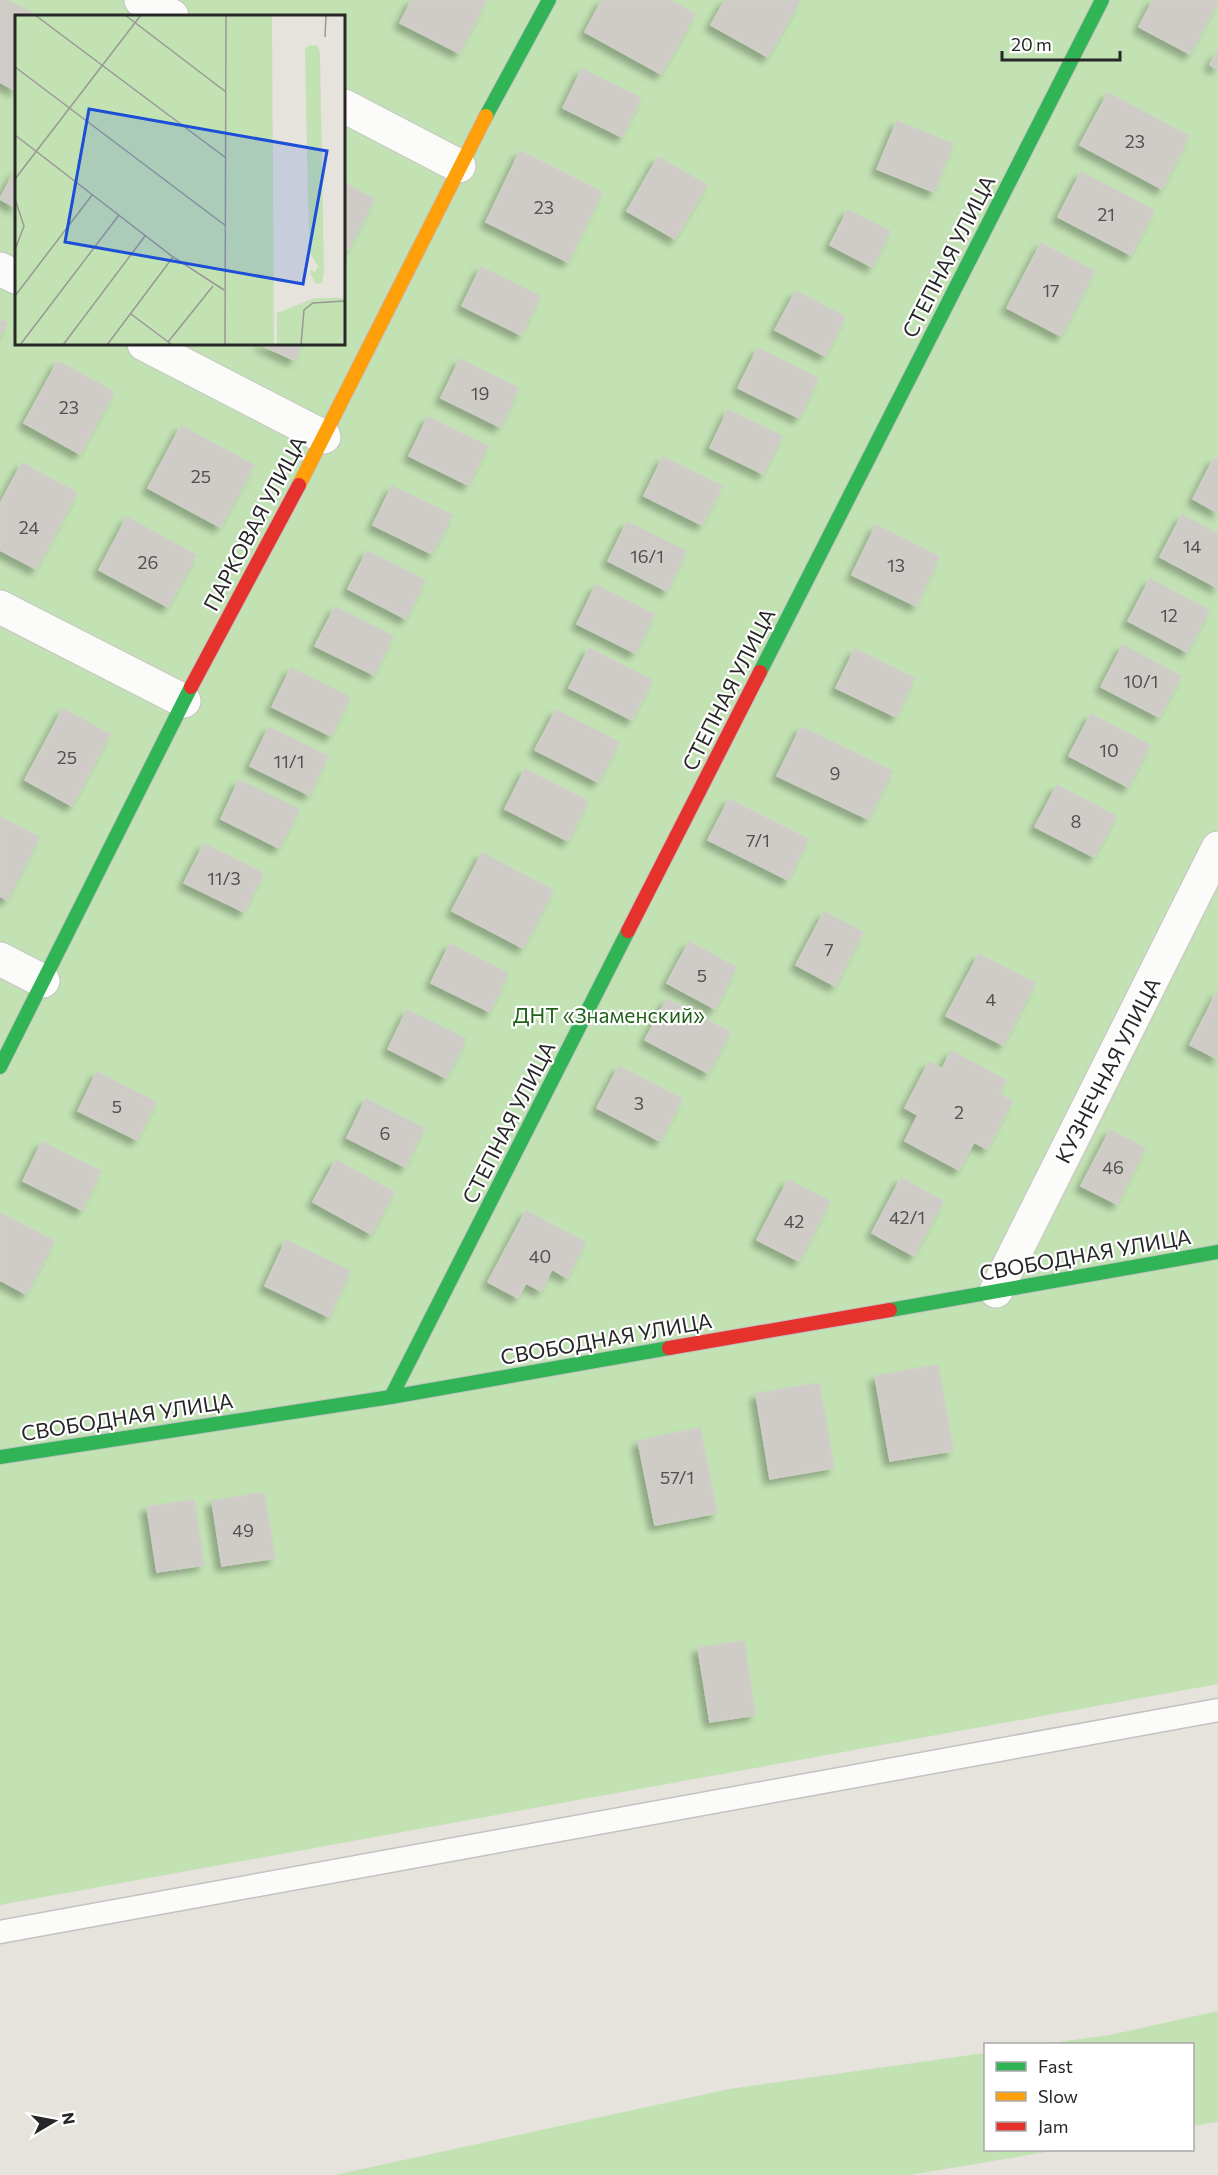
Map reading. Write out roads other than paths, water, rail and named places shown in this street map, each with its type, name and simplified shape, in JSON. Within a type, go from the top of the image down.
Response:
[{"type":"street","points":[[141,0],[170,15]]},
{"type":"street","name":"ПАРКОВАЯ УЛИЦА","points":[[0,1067],[184,701],[324,437],[459,166],[549,0]]},
{"type":"street","name":"СТЕПНАЯ УЛИЦА","points":[[392,1397],[1102,0]]},
{"type":"street","points":[[345,107],[459,166]]},
{"type":"street","points":[[0,269],[15,276]]},
{"type":"street","points":[[146,345],[324,437]]},
{"type":"street","points":[[0,607],[184,701]]},
{"type":"street","name":"КУЗНЕЧНАЯ УЛИЦА","points":[[996,1291],[1218,848]]},
{"type":"street","points":[[0,959],[43,981]]},
{"type":"street","name":"СВОБОДНАЯ УЛИЦА","points":[[0,1457],[392,1397],[1218,1252]]},
{"type":"lane","points":[[0,1932],[1218,1710]]},
{"type":"park label","name":"ДНТ «Знаменский»","points":[[609,1014]]}]
